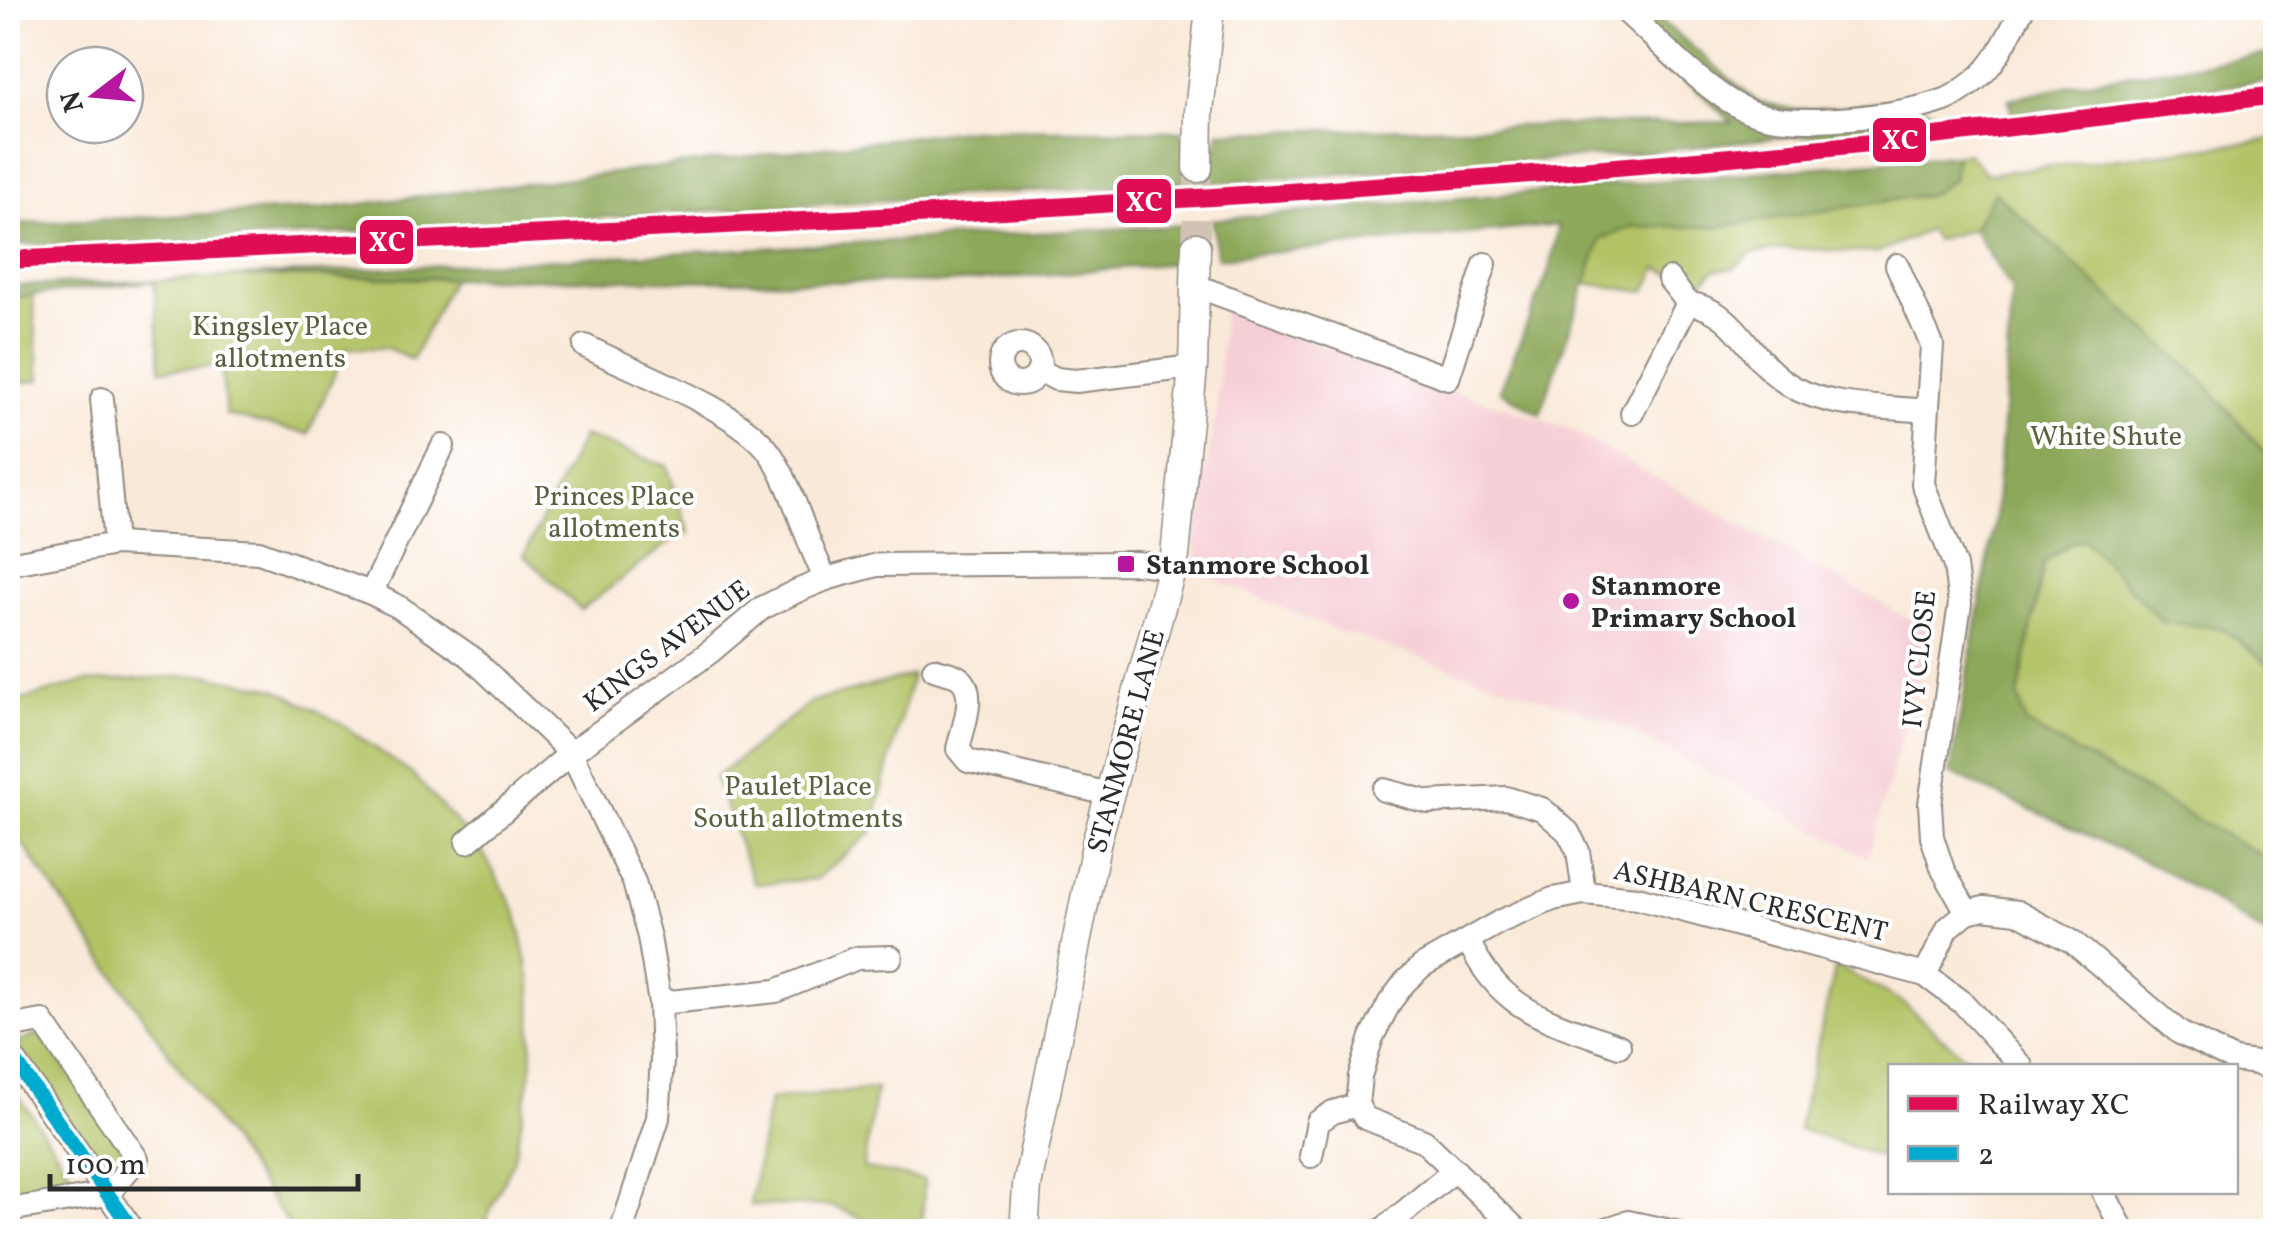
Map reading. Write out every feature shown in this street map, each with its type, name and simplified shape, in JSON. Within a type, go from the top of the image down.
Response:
[{"type":"street","points":[[1198,168],[1199,112],[1210,8]]},
{"type":"street","points":[[1622,8],[1717,92],[1753,113],[1796,120],[1948,100],[1980,77],[2023,8]]},
{"type":"street","name":"STANMORE LANE","points":[[1024,1232],[1027,1186],[1109,794],[1172,567],[1186,464],[1196,247]]},
{"type":"street","points":[[1196,286],[1448,378],[1486,264]]},
{"type":"street","name":"IVY CLOSE","points":[[1897,265],[1932,344],[1923,484],[1955,566],[1960,604],[1930,804],[1932,838],[1943,870],[1966,912]]},
{"type":"street","points":[[1668,280],[1688,302],[1710,306],[1726,319],[1763,362],[1796,389],[1818,399],[1926,411]]},
{"type":"street","points":[[1632,413],[1688,302]]},
{"type":"street","points":[[585,346],[713,409],[768,450],[826,579]]},
{"type":"street","points":[[1039,370],[1056,379],[1076,382],[1193,367]]},
{"type":"street","points":[[102,399],[115,544]]},
{"type":"street","points":[[371,593],[443,446]]},
{"type":"street","points":[[8,564],[115,544],[260,552],[371,593],[398,607],[471,657],[571,753],[634,882],[649,937],[660,1004],[658,1118],[621,1232]]},
{"type":"street","name":"KINGS AVENUE","points":[[467,842],[571,753],[710,652],[762,608],[826,579],[877,565],[1172,567]]},
{"type":"street","points":[[934,669],[960,678],[966,686],[968,701],[958,749],[968,762],[1109,794]]},
{"type":"street","points":[[1384,790],[1428,802],[1506,798],[1542,809],[1568,832],[1578,851],[1584,893]]},
{"type":"street","name":"ASHBARN CRESCENT","points":[[1357,1104],[1360,1076],[1372,1037],[1390,1002],[1422,966],[1526,908],[1584,893],[1636,898],[1925,974],[1964,1004],[2019,1064]]},
{"type":"street","points":[[1925,974],[1948,928],[1966,912],[1984,908],[2017,912],[2073,942],[2180,1033],[2234,1060],[2256,1063],[2276,1072]]},
{"type":"street","points":[[1468,940],[1498,991],[1525,1010],[1619,1046]]},
{"type":"street","points":[[660,1004],[776,990],[857,958],[891,957]]},
{"type":"street","points":[[8,1027],[42,1020],[137,1159],[108,1194],[8,1210]]},
{"type":"street","points":[[8,1051],[134,1232]]},
{"type":"street","points":[[1312,1156],[1318,1122],[1332,1112],[1357,1104],[1365,1118],[1424,1141],[1519,1232]]},
{"type":"street","points":[[1380,1232],[1454,1170]]},
{"type":"street","points":[[2105,1194],[2124,1232]]},
{"type":"street","points":[[1597,1232],[1628,1222],[1675,1232]]},
{"type":"shaded area","name":"Stanmore Primary School","points":[[1223,309],[1403,375],[1565,427],[1931,631],[1868,857],[1611,721],[1330,628],[1201,573],[1194,540],[1217,409]]},
{"type":"green space","points":[[1606,8],[1647,8],[1756,101],[1796,110],[1907,98],[1938,115],[1940,127],[1773,138],[1620,155],[1208,183],[1219,132],[1732,122]]},
{"type":"green space","points":[[2275,53],[2275,80],[2012,114],[2009,99],[2088,81]]},
{"type":"green space","points":[[971,129],[1184,131],[1185,182],[150,245],[8,244],[8,224],[320,209]]},
{"type":"green space","points":[[2275,139],[2275,465],[2204,382],[1994,193],[1973,229],[1935,240],[1929,230],[1876,253],[1790,248],[1750,254],[1735,268],[1714,270],[1698,287],[1658,268],[1645,292],[1585,283],[1601,239],[1633,226],[1717,227],[1931,194],[1953,179],[1956,155],[1968,153],[1986,174]]},
{"type":"green space","points":[[1956,155],[1953,179],[1931,194],[1717,227],[1633,226],[1601,239],[1540,414],[1500,390],[1548,273],[1559,225],[1217,258],[1212,220]]},
{"type":"green space","name":"White Shute","points":[[1994,192],[2204,382],[2275,465],[2275,670],[2222,628],[2162,622],[2083,539],[2070,543],[2044,562],[2018,697],[2026,724],[2275,863],[2275,940],[2158,867],[1950,773],[1995,519],[2012,290],[1973,229]]},
{"type":"green space","points":[[1184,225],[1175,263],[949,283],[247,276]]},
{"type":"green space","name":"Kingsley Place allotments","points":[[247,276],[452,279],[412,360],[387,348],[346,348],[308,434],[226,415],[221,366],[161,370],[154,281]]},
{"type":"green space","points":[[154,281],[8,298],[8,286]]},
{"type":"green space","points":[[32,290],[40,380],[8,384],[8,291]]},
{"type":"green space","name":"Princes Place allotments","points":[[583,436],[667,466],[689,533],[672,540],[581,610],[524,555]]},
{"type":"green space","points":[[2083,538],[2162,621],[2222,628],[2275,670],[2275,863],[2026,724],[2018,697],[2044,562]]},
{"type":"green space","points":[[206,675],[277,689],[340,723],[413,775],[482,851],[516,911],[531,982],[532,1065],[514,1158],[481,1231],[293,1231],[8,823],[8,704],[83,682]]},
{"type":"green space","name":"Paulet Place South allotments","points":[[912,675],[871,833],[816,879],[754,884],[715,778],[811,702]]},
{"type":"green space","points":[[1836,966],[1901,1001],[1973,1064],[1888,1064],[1888,1159],[1798,1129]]},
{"type":"green space","points":[[42,1036],[128,1157],[113,1177],[102,1178],[15,1049],[19,1042]]},
{"type":"green space","points":[[8,1080],[83,1191],[8,1200]]},
{"type":"green space","points":[[876,1089],[863,1168],[924,1180],[922,1231],[891,1231],[832,1206],[750,1205],[769,1100]]},
{"type":"tunnel","points":[[1196,247],[1198,168]]},
{"type":"rail line","name":"XC","points":[[8,260],[858,218],[1496,177],[1992,130],[2276,95]]},
{"type":"transit line","name":"2","points":[[8,1051],[134,1232]]},
{"type":"place","name":"Stanmore School","points":[[1126,564]]},
{"type":"place","name":"Stanmore Primary School","points":[[1571,601]]}]
